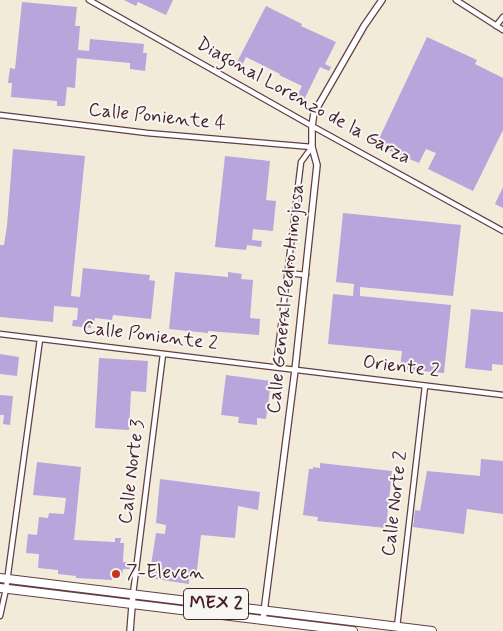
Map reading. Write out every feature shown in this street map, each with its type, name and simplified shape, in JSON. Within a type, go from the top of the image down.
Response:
[{"type":"main road","name":"MEX 2","points":[[4,578],[432,631]]},
{"type":"main road","name":"MEX 2","points":[[3,588],[354,631]]},
{"type":"street","name":"Diagonal Lorenzo de la Garza","points":[[89,0],[503,231]]},
{"type":"street","name":"Calle General Pedro Hinojosa","points":[[263,620],[296,370],[306,275],[317,165],[312,147],[314,113],[364,26],[382,0]]},
{"type":"street","points":[[456,0],[503,30]]},
{"type":"street","points":[[496,26],[503,17]]},
{"type":"street","name":"Calle Poniente 4","points":[[0,115],[147,133],[312,147]]},
{"type":"street","points":[[276,367],[301,162],[312,147]]},
{"type":"street","points":[[287,273],[306,275]]},
{"type":"street","name":"Calle Poniente 2","points":[[0,334],[296,370]]},
{"type":"street","points":[[0,616],[40,339]]},
{"type":"street","name":"Calle Norte 3","points":[[133,594],[163,354]]},
{"type":"street","name":"Oriente 2","points":[[296,370],[503,395]]},
{"type":"street","name":"Calle Norte 2","points":[[397,627],[425,386]]},
{"type":"street","points":[[130,631],[133,594]]},
{"type":"building","points":[[124,0],[173,0],[166,15],[138,2],[136,6]]},
{"type":"building","points":[[22,2],[77,7],[75,26],[80,26],[78,50],[89,51],[90,39],[144,44],[143,53],[147,53],[145,71],[130,69],[130,63],[77,58],[75,88],[67,87],[65,106],[57,106],[57,101],[11,97],[12,83],[8,83],[10,68],[15,69]]},
{"type":"building","points":[[266,6],[302,24],[301,26],[336,42],[325,64],[331,67],[329,71],[320,67],[303,102],[296,98],[302,86],[246,57],[241,67],[236,64]]},
{"type":"building","points":[[427,37],[477,60],[475,64],[503,78],[503,130],[473,191],[428,169],[436,153],[426,149],[419,163],[376,145]]},
{"type":"building","points":[[13,149],[85,156],[71,296],[80,297],[83,268],[150,275],[149,280],[155,281],[151,319],[113,315],[112,320],[95,318],[94,323],[91,323],[91,328],[72,326],[73,320],[77,320],[78,308],[54,306],[53,322],[0,317],[0,245],[4,245],[7,226]]},
{"type":"building","points":[[225,156],[270,161],[266,200],[276,201],[273,231],[253,229],[252,240],[262,241],[261,247],[247,245],[246,250],[215,247]]},
{"type":"building","points":[[503,187],[503,208],[495,204]]},
{"type":"building","points":[[343,213],[461,225],[453,296],[360,287],[360,296],[451,305],[444,373],[400,369],[402,351],[328,344],[333,294],[353,296],[354,284],[336,282]]},
{"type":"building","points":[[175,272],[228,277],[228,272],[242,274],[241,279],[253,280],[250,318],[260,319],[259,335],[169,329]]},
{"type":"building","points":[[471,309],[503,312],[503,365],[492,364],[492,371],[465,368]]},
{"type":"building","points":[[0,354],[19,357],[17,376],[0,374]]},
{"type":"building","points":[[99,358],[148,361],[146,392],[131,391],[129,430],[95,428]]},
{"type":"building","points":[[226,375],[271,381],[266,419],[257,418],[257,425],[238,423],[239,417],[221,415]]},
{"type":"building","points":[[0,395],[13,396],[10,425],[3,424],[4,415],[0,415]]},
{"type":"building","points":[[481,459],[503,461],[503,514],[467,509],[464,534],[413,527],[415,510],[420,511],[427,471],[480,476]]},
{"type":"building","points":[[37,462],[81,467],[74,540],[115,542],[115,538],[121,538],[120,543],[124,543],[123,562],[130,562],[130,569],[123,569],[122,576],[112,575],[112,580],[76,578],[76,576],[58,574],[58,570],[38,568],[39,554],[26,553],[28,534],[37,535],[39,517],[48,518],[49,513],[64,514],[66,498],[33,495]]},
{"type":"building","points":[[320,463],[392,471],[386,528],[317,521],[318,517],[303,515],[309,469],[313,469],[313,467],[320,468]]},
{"type":"building","points":[[160,479],[260,492],[258,510],[238,506],[235,538],[201,535],[196,579],[189,578],[189,584],[149,578],[156,533],[165,534],[166,525],[156,523]]},
{"type":"place","name":"7-Eleven","points":[[116,574]]}]
